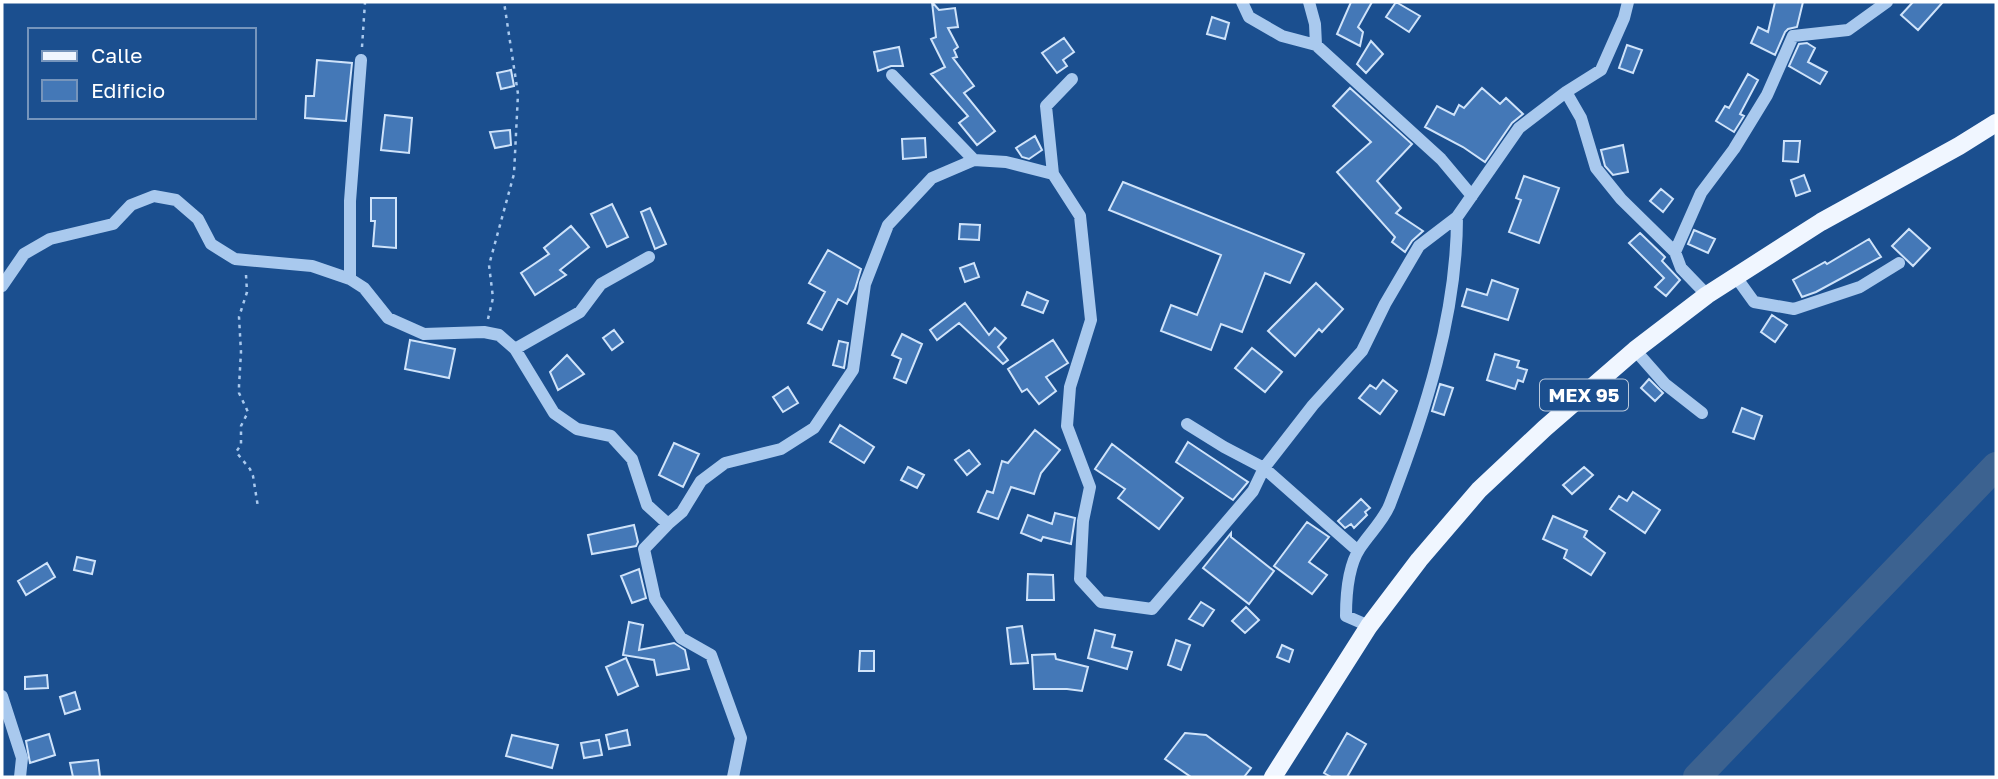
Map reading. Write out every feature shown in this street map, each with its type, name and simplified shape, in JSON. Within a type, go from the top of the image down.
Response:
[{"type":"main road","name":"MEX 95","points":[[1273,777],[1369,626],[1419,560],[1479,490],[1635,350],[1707,295],[1821,222],[1996,123]]},
{"type":"street","points":[[1241,2],[1249,17],[1282,36],[1316,45],[1441,159],[1472,196]]},
{"type":"street","points":[[1309,2],[1315,24],[1316,45]]},
{"type":"street","points":[[1072,79],[1046,106],[1053,174],[1080,216],[1091,320],[1070,387],[1067,426],[1090,487],[1083,521],[1080,579],[1101,602],[1152,609],[1253,491],[1264,468],[1313,405],[1362,351],[1385,304],[1419,246],[1457,218],[1519,128],[1566,92],[1601,70],[1624,18],[1628,2]]},
{"type":"street","points":[[1675,251],[1701,193],[1734,149],[1767,95],[1793,36],[1848,30],[1887,2]]},
{"type":"street","points":[[350,279],[350,201],[361,60]]},
{"type":"street","points":[[892,75],[974,160]]},
{"type":"street","points":[[1566,92],[1581,118],[1596,169],[1621,200],[1675,251],[1681,268],[1707,295]]},
{"type":"street","points":[[733,777],[741,738],[711,654],[681,638],[655,599],[644,549],[682,512],[701,481],[725,463],[782,449],[814,428],[853,370],[865,284],[888,225],[932,178],[974,160],[1006,162],[1053,174]]},
{"type":"street","points":[[2,286],[24,254],[50,239],[113,224],[131,205],[153,196],[176,200],[198,219],[211,244],[235,259],[312,266],[350,279],[364,288],[388,318],[424,334],[484,332],[499,335],[515,349],[554,413],[577,429],[611,436],[632,458],[647,505],[668,524]]},
{"type":"street","points":[[1369,626],[1346,616],[1346,594],[1358,551],[1389,508],[1424,403],[1443,337],[1457,253],[1457,218]]},
{"type":"street","points":[[515,349],[580,312],[601,284],[649,257]]},
{"type":"street","points":[[1736,277],[1754,302],[1794,309],[1860,287],[1899,263]]},
{"type":"street","points":[[1635,350],[1665,384],[1702,413]]},
{"type":"street","points":[[1187,424],[1264,468],[1358,551]]},
{"type":"street","points":[[2,696],[22,758],[20,777]]},
{"type":"path","points":[[361,60],[365,2]]},
{"type":"path","points":[[484,332],[493,298],[489,265],[514,174],[518,94],[504,2]]},
{"type":"path","points":[[247,260],[247,292],[239,317],[239,393],[248,412],[241,426],[241,445],[236,452],[250,468],[258,507]]},
{"type":"building","points":[[932,2],[939,10],[955,8],[958,27],[948,28],[958,47],[954,50],[957,57],[953,58],[974,86],[964,93],[995,131],[977,145],[959,123],[968,116],[931,74],[945,67],[931,39],[936,37]]},
{"type":"building","points":[[1351,2],[1372,2],[1358,27],[1363,32],[1360,46],[1337,34]]},
{"type":"building","points":[[1396,2],[1420,16],[1409,32],[1386,17]]},
{"type":"building","points":[[1775,2],[1803,2],[1797,27],[1785,32],[1775,55],[1751,43],[1758,27],[1768,32]]},
{"type":"building","points":[[1913,2],[1943,2],[1918,30],[1901,15]]},
{"type":"building","points":[[1212,17],[1229,23],[1225,39],[1207,34]]},
{"type":"building","points":[[1064,38],[1074,52],[1063,60],[1067,66],[1057,73],[1042,53]]},
{"type":"building","points":[[1371,41],[1383,54],[1366,73],[1357,64]]},
{"type":"building","points":[[1807,43],[1815,48],[1808,62],[1827,72],[1820,84],[1789,66],[1799,44]]},
{"type":"building","points":[[1627,45],[1642,50],[1633,73],[1619,68]]},
{"type":"building","points":[[899,47],[903,66],[891,66],[878,71],[874,52]]},
{"type":"building","points":[[317,60],[352,63],[346,121],[305,118],[306,96],[314,96]]},
{"type":"building","points":[[511,70],[514,86],[501,89],[497,73]]},
{"type":"building","points":[[1748,74],[1758,80],[1740,114],[1744,116],[1734,132],[1716,121],[1725,106],[1729,108]]},
{"type":"building","points":[[1350,88],[1412,144],[1377,181],[1401,208],[1396,213],[1423,231],[1405,252],[1392,242],[1395,237],[1337,172],[1371,142],[1333,106]]},
{"type":"building","points":[[1482,88],[1500,104],[1506,98],[1523,114],[1512,123],[1485,162],[1425,127],[1437,106],[1454,115],[1459,105],[1464,108]]},
{"type":"building","points":[[385,115],[412,118],[409,153],[381,150]]},
{"type":"building","points":[[510,130],[511,145],[495,148],[490,132]]},
{"type":"building","points":[[1035,136],[1042,150],[1029,159],[1022,157],[1016,148]]},
{"type":"building","points":[[925,138],[926,157],[903,159],[902,139]]},
{"type":"building","points":[[1784,141],[1800,141],[1798,162],[1783,161]]},
{"type":"building","points":[[1623,145],[1628,172],[1613,175],[1605,166],[1601,150]]},
{"type":"building","points":[[1804,175],[1810,191],[1796,196],[1791,180]]},
{"type":"building","points":[[1524,176],[1559,188],[1539,243],[1509,232],[1521,200],[1516,198]]},
{"type":"building","points":[[1123,182],[1304,254],[1290,283],[1265,273],[1242,332],[1221,324],[1211,350],[1161,331],[1171,305],[1197,315],[1221,255],[1109,210]]},
{"type":"building","points":[[1661,189],[1673,199],[1663,212],[1650,201]]},
{"type":"building","points":[[371,198],[396,198],[396,248],[373,246],[375,221],[371,221]]},
{"type":"building","points":[[612,204],[628,237],[607,247],[591,214]]},
{"type":"building","points":[[650,208],[666,244],[655,249],[641,212]]},
{"type":"building","points":[[960,224],[980,225],[979,240],[959,239]]},
{"type":"building","points":[[571,226],[589,247],[560,270],[566,275],[535,295],[521,273],[549,254],[544,248]]},
{"type":"building","points":[[1909,229],[1930,248],[1913,266],[1892,246]]},
{"type":"building","points":[[1694,230],[1715,239],[1708,253],[1688,244]]},
{"type":"building","points":[[1640,233],[1665,257],[1662,261],[1680,280],[1666,296],[1655,287],[1664,278],[1629,243]]},
{"type":"building","points":[[1869,239],[1881,257],[1802,297],[1793,280]]},
{"type":"building","points":[[828,250],[861,269],[847,304],[838,299],[822,330],[808,323],[825,292],[809,283]]},
{"type":"building","points":[[974,263],[979,277],[965,282],[960,268]]},
{"type":"building","points":[[1492,280],[1518,289],[1508,320],[1462,306],[1467,289],[1487,295]]},
{"type":"building","points":[[1316,283],[1343,309],[1322,332],[1319,329],[1295,356],[1268,331]]},
{"type":"building","points":[[1027,292],[1048,301],[1043,313],[1022,305]]},
{"type":"building","points":[[965,303],[989,335],[995,328],[1006,338],[998,347],[1008,360],[1003,364],[959,323],[937,340],[930,330]]},
{"type":"building","points":[[1772,315],[1787,325],[1775,342],[1761,332]]},
{"type":"building","points":[[614,330],[623,342],[612,350],[603,338]]},
{"type":"building","points":[[902,334],[922,344],[906,383],[894,378],[901,359],[892,355]]},
{"type":"building","points":[[410,340],[455,349],[449,378],[405,369]]},
{"type":"building","points":[[1053,340],[1068,363],[1046,377],[1056,391],[1039,404],[1027,389],[1022,392],[1008,369]]},
{"type":"building","points":[[839,341],[848,343],[844,368],[833,365]]},
{"type":"building","points":[[1252,348],[1282,372],[1265,392],[1235,368]]},
{"type":"building","points":[[1495,354],[1519,361],[1517,367],[1527,370],[1523,382],[1518,380],[1515,389],[1487,380]]},
{"type":"building","points":[[567,355],[584,374],[558,390],[550,372]]},
{"type":"building","points":[[1649,379],[1663,393],[1655,401],[1641,388]]},
{"type":"building","points":[[1383,380],[1397,391],[1380,414],[1359,398],[1370,385],[1376,389]]},
{"type":"building","points":[[1440,384],[1453,388],[1444,415],[1432,411]]},
{"type":"building","points":[[788,387],[798,403],[783,412],[773,397]]},
{"type":"building","points":[[1742,408],[1762,416],[1754,439],[1733,432]]},
{"type":"building","points":[[840,425],[874,447],[864,463],[830,442]]},
{"type":"building","points":[[1035,430],[1060,450],[1041,473],[1034,494],[1011,487],[998,519],[978,512],[987,491],[993,493],[1002,461],[1008,463]]},
{"type":"building","points":[[1188,442],[1248,482],[1233,500],[1176,462]]},
{"type":"building","points":[[674,443],[699,454],[683,487],[659,475]]},
{"type":"building","points":[[1112,444],[1183,498],[1159,529],[1118,498],[1125,489],[1095,469]]},
{"type":"building","points":[[969,450],[980,464],[967,475],[955,460]]},
{"type":"building","points":[[908,467],[924,475],[917,488],[901,480]]},
{"type":"building","points":[[1584,467],[1593,475],[1572,494],[1563,485]]},
{"type":"building","points":[[1633,492],[1660,510],[1645,533],[1610,509],[1619,496],[1627,501]]},
{"type":"building","points":[[1361,499],[1370,508],[1365,512],[1367,515],[1354,528],[1351,524],[1345,528],[1338,521]]},
{"type":"building","points":[[1055,513],[1075,518],[1071,544],[1043,537],[1041,541],[1021,533],[1028,515],[1052,524]]},
{"type":"building","points":[[1553,516],[1587,531],[1584,537],[1605,553],[1591,575],[1564,558],[1567,550],[1543,539]]},
{"type":"building","points":[[1307,522],[1329,537],[1309,562],[1327,575],[1312,594],[1274,566]]},
{"type":"building","points":[[634,525],[638,542],[636,546],[592,554],[588,535]]},
{"type":"building","points":[[1231,533],[1231,537],[1274,571],[1249,604],[1203,568]]},
{"type":"building","points":[[77,557],[95,561],[92,574],[74,570]]},
{"type":"building","points":[[47,563],[55,577],[26,595],[18,581]]},
{"type":"building","points":[[639,569],[646,598],[632,603],[621,576]]},
{"type":"building","points":[[1028,574],[1053,575],[1054,600],[1027,600]]},
{"type":"building","points":[[1201,602],[1214,610],[1203,626],[1189,619]]},
{"type":"building","points":[[1246,607],[1259,620],[1245,633],[1232,621]]},
{"type":"building","points":[[629,622],[643,625],[639,650],[674,643],[685,650],[689,669],[657,675],[654,660],[623,655]]},
{"type":"building","points":[[1022,626],[1028,663],[1011,664],[1007,628]]},
{"type":"building","points":[[1095,630],[1115,635],[1112,647],[1132,652],[1127,669],[1088,658]]},
{"type":"building","points":[[1176,640],[1190,645],[1181,670],[1168,665]]},
{"type":"building","points":[[1282,645],[1293,650],[1289,662],[1277,657]]},
{"type":"building","points":[[860,651],[874,651],[874,671],[859,671]]},
{"type":"building","points":[[1055,654],[1056,659],[1088,667],[1082,691],[1034,689],[1032,655]]},
{"type":"building","points":[[626,658],[638,686],[618,695],[606,667]]},
{"type":"building","points":[[47,675],[48,688],[25,689],[25,677]]},
{"type":"building","points":[[75,692],[80,709],[65,714],[60,697]]},
{"type":"building","points":[[627,730],[630,745],[609,749],[606,735]]},
{"type":"building","points":[[1185,733],[1206,735],[1251,768],[1244,777],[1191,777],[1165,759]]},
{"type":"building","points":[[1347,733],[1366,744],[1347,777],[1331,777],[1324,773]]},
{"type":"building","points":[[49,734],[55,755],[30,763],[26,741]]},
{"type":"building","points":[[512,735],[558,745],[552,768],[506,756]]},
{"type":"building","points":[[599,740],[602,755],[584,758],[581,743]]},
{"type":"building","points":[[98,760],[100,777],[73,777],[70,763]]},
{"type":"waterway","points":[[1697,777],[1996,466]]}]
